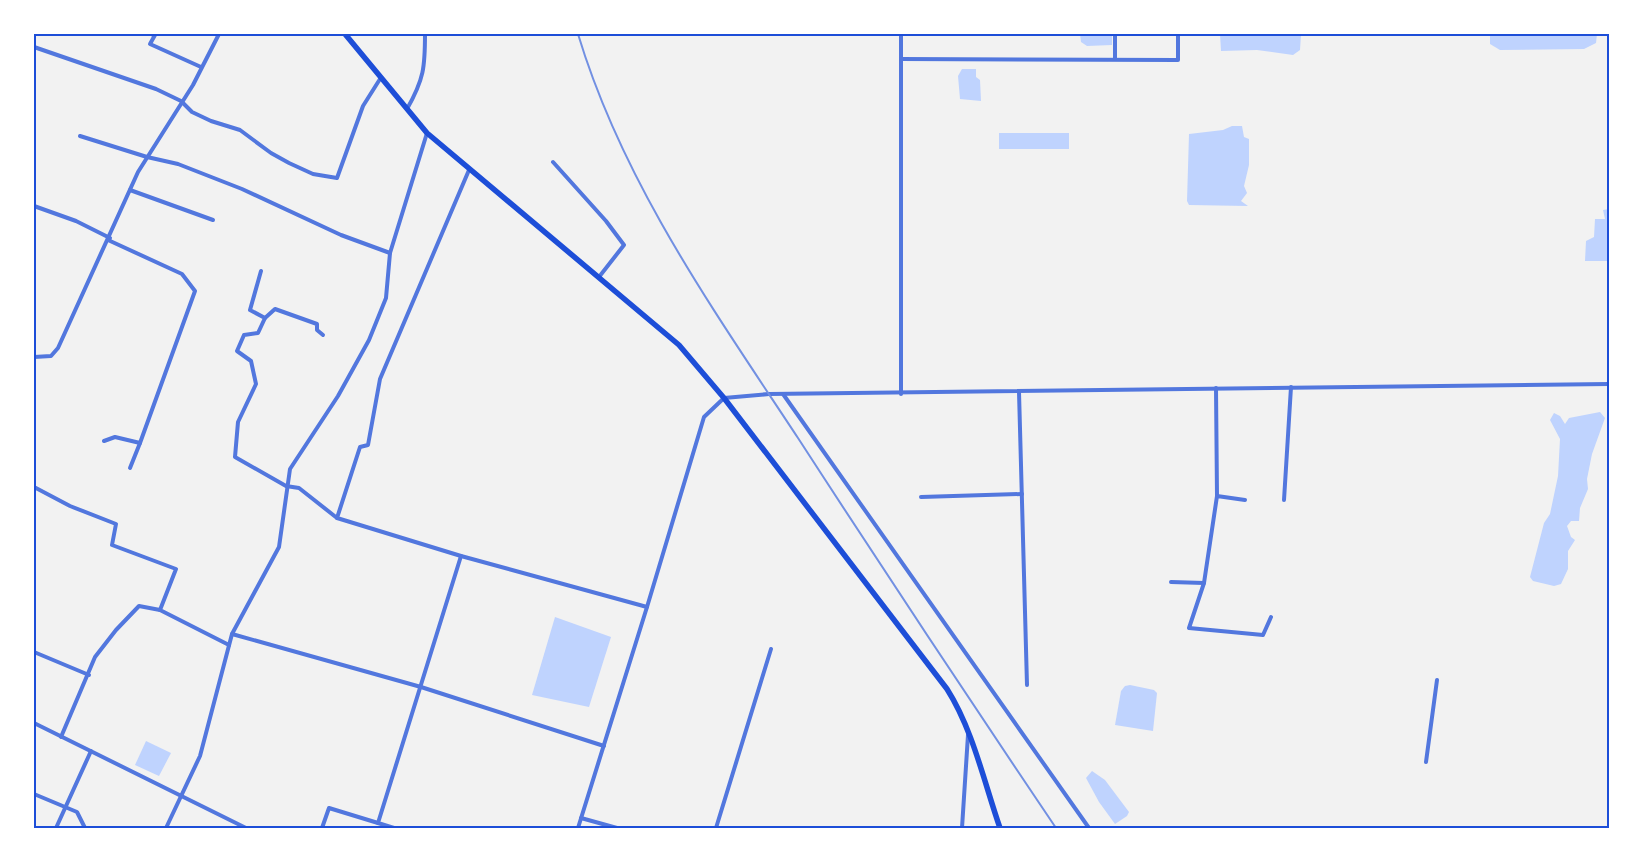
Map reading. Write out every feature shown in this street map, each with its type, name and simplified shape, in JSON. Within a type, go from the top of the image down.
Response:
[{"type":"highway","points":[[345,34],[380,79],[427,133],[679,345],[724,398],[947,689],[956,704],[968,735],[1000,828]]},
{"type":"street","points":[[151,34],[155,35],[150,44],[201,67]]},
{"type":"street","points":[[34,357],[51,356],[58,348],[130,190],[147,157],[193,85],[201,67],[211,53],[219,34]]},
{"type":"street","points":[[407,109],[418,90],[425,70],[425,34]]},
{"type":"street","points":[[901,34],[901,394]]},
{"type":"street","points":[[1115,34],[1115,60]]},
{"type":"street","points":[[901,60],[1178,60],[1178,34]]},
{"type":"street","points":[[34,47],[94,66],[181,101],[192,112],[240,130],[271,153],[289,163],[313,174],[337,178],[363,106],[380,79]]},
{"type":"street","points":[[166,828],[182,798],[200,756],[232,634],[279,547],[284,527],[286,486],[290,469],[338,396],[369,340],[386,298],[390,253],[427,133]]},
{"type":"street","points":[[80,136],[147,157],[178,164],[242,189],[291,213],[390,253]]},
{"type":"street","points":[[553,162],[606,221],[624,245],[599,277]]},
{"type":"street","points":[[337,518],[360,447],[368,445],[380,379],[469,170]]},
{"type":"street","points":[[130,190],[213,220]]},
{"type":"street","points":[[34,206],[76,221],[182,274],[195,291],[130,468]]},
{"type":"street","points":[[261,272],[250,310],[265,318]]},
{"type":"street","points":[[323,335],[317,330],[317,324],[275,309],[265,318],[258,333],[244,334],[236,351],[251,361],[256,384],[238,422],[235,457],[286,486],[299,488],[337,518],[461,556],[646,607]]},
{"type":"street","points":[[578,828],[704,417],[724,398],[783,394],[1609,384]]},
{"type":"street","points":[[1284,500],[1291,387]]},
{"type":"street","points":[[1216,388],[1216,496],[1204,583],[1189,628],[1263,635],[1271,617]]},
{"type":"street","points":[[1019,392],[1027,685]]},
{"type":"street","points":[[783,394],[1089,828]]},
{"type":"street","points":[[104,441],[115,437],[140,443]]},
{"type":"street","points":[[34,487],[70,506],[116,524],[112,544],[176,570],[160,610]]},
{"type":"street","points":[[921,496],[1022,494]]},
{"type":"street","points":[[1216,496],[1245,500]]},
{"type":"street","points":[[378,823],[461,556]]},
{"type":"street","points":[[1171,582],[1204,583]]},
{"type":"street","points":[[61,737],[89,675],[95,657],[139,606],[160,610],[229,646]]},
{"type":"street","points":[[232,634],[421,687],[604,746]]},
{"type":"street","points":[[716,828],[771,649]]},
{"type":"street","points":[[34,652],[89,675]]},
{"type":"street","points":[[1426,762],[1437,680]]},
{"type":"street","points":[[34,723],[182,798],[246,828]]},
{"type":"street","points":[[962,828],[968,735]]},
{"type":"street","points":[[56,828],[91,752]]},
{"type":"street","points":[[34,794],[80,814],[84,828]]},
{"type":"street","points":[[322,828],[329,808],[394,828]]},
{"type":"street","points":[[581,818],[616,828]]},
{"type":"water","points":[[1080,34],[1112,34],[1112,45],[1087,46],[1081,42]]},
{"type":"water","points":[[1220,34],[1301,34],[1300,50],[1293,55],[1257,50],[1221,51]]},
{"type":"water","points":[[1490,34],[1597,34],[1596,43],[1584,49],[1500,50],[1490,44]]},
{"type":"water","points":[[962,69],[976,69],[976,77],[980,80],[981,101],[960,99],[958,76]]},
{"type":"water","points":[[1232,126],[1242,126],[1244,137],[1249,139],[1249,165],[1244,186],[1247,193],[1241,201],[1248,206],[1189,205],[1187,201],[1189,134],[1223,130]]},
{"type":"water","points":[[999,133],[1069,133],[1069,149],[999,149]]},
{"type":"water","points":[[1609,209],[1609,261],[1585,261],[1586,241],[1594,237],[1595,219],[1605,219],[1603,210]]},
{"type":"water","points":[[1600,412],[1605,418],[1592,454],[1587,479],[1588,489],[1580,508],[1579,521],[1571,521],[1567,526],[1571,537],[1575,540],[1568,551],[1568,569],[1561,584],[1554,586],[1533,581],[1530,577],[1544,523],[1550,514],[1558,476],[1560,439],[1550,420],[1554,413],[1560,416],[1565,424],[1569,418]]},
{"type":"water","points":[[555,617],[611,637],[589,707],[532,695]]},
{"type":"water","points":[[1130,685],[1154,690],[1157,693],[1153,731],[1115,725],[1121,691],[1125,686]]},
{"type":"water","points":[[146,741],[171,753],[159,776],[135,765]]},
{"type":"water","points":[[1092,771],[1105,780],[1129,812],[1127,816],[1115,824],[1099,802],[1086,778]]},
{"type":"railway","points":[[578,34],[597,89],[619,142],[673,244],[734,341],[926,634],[1056,828]]}]
